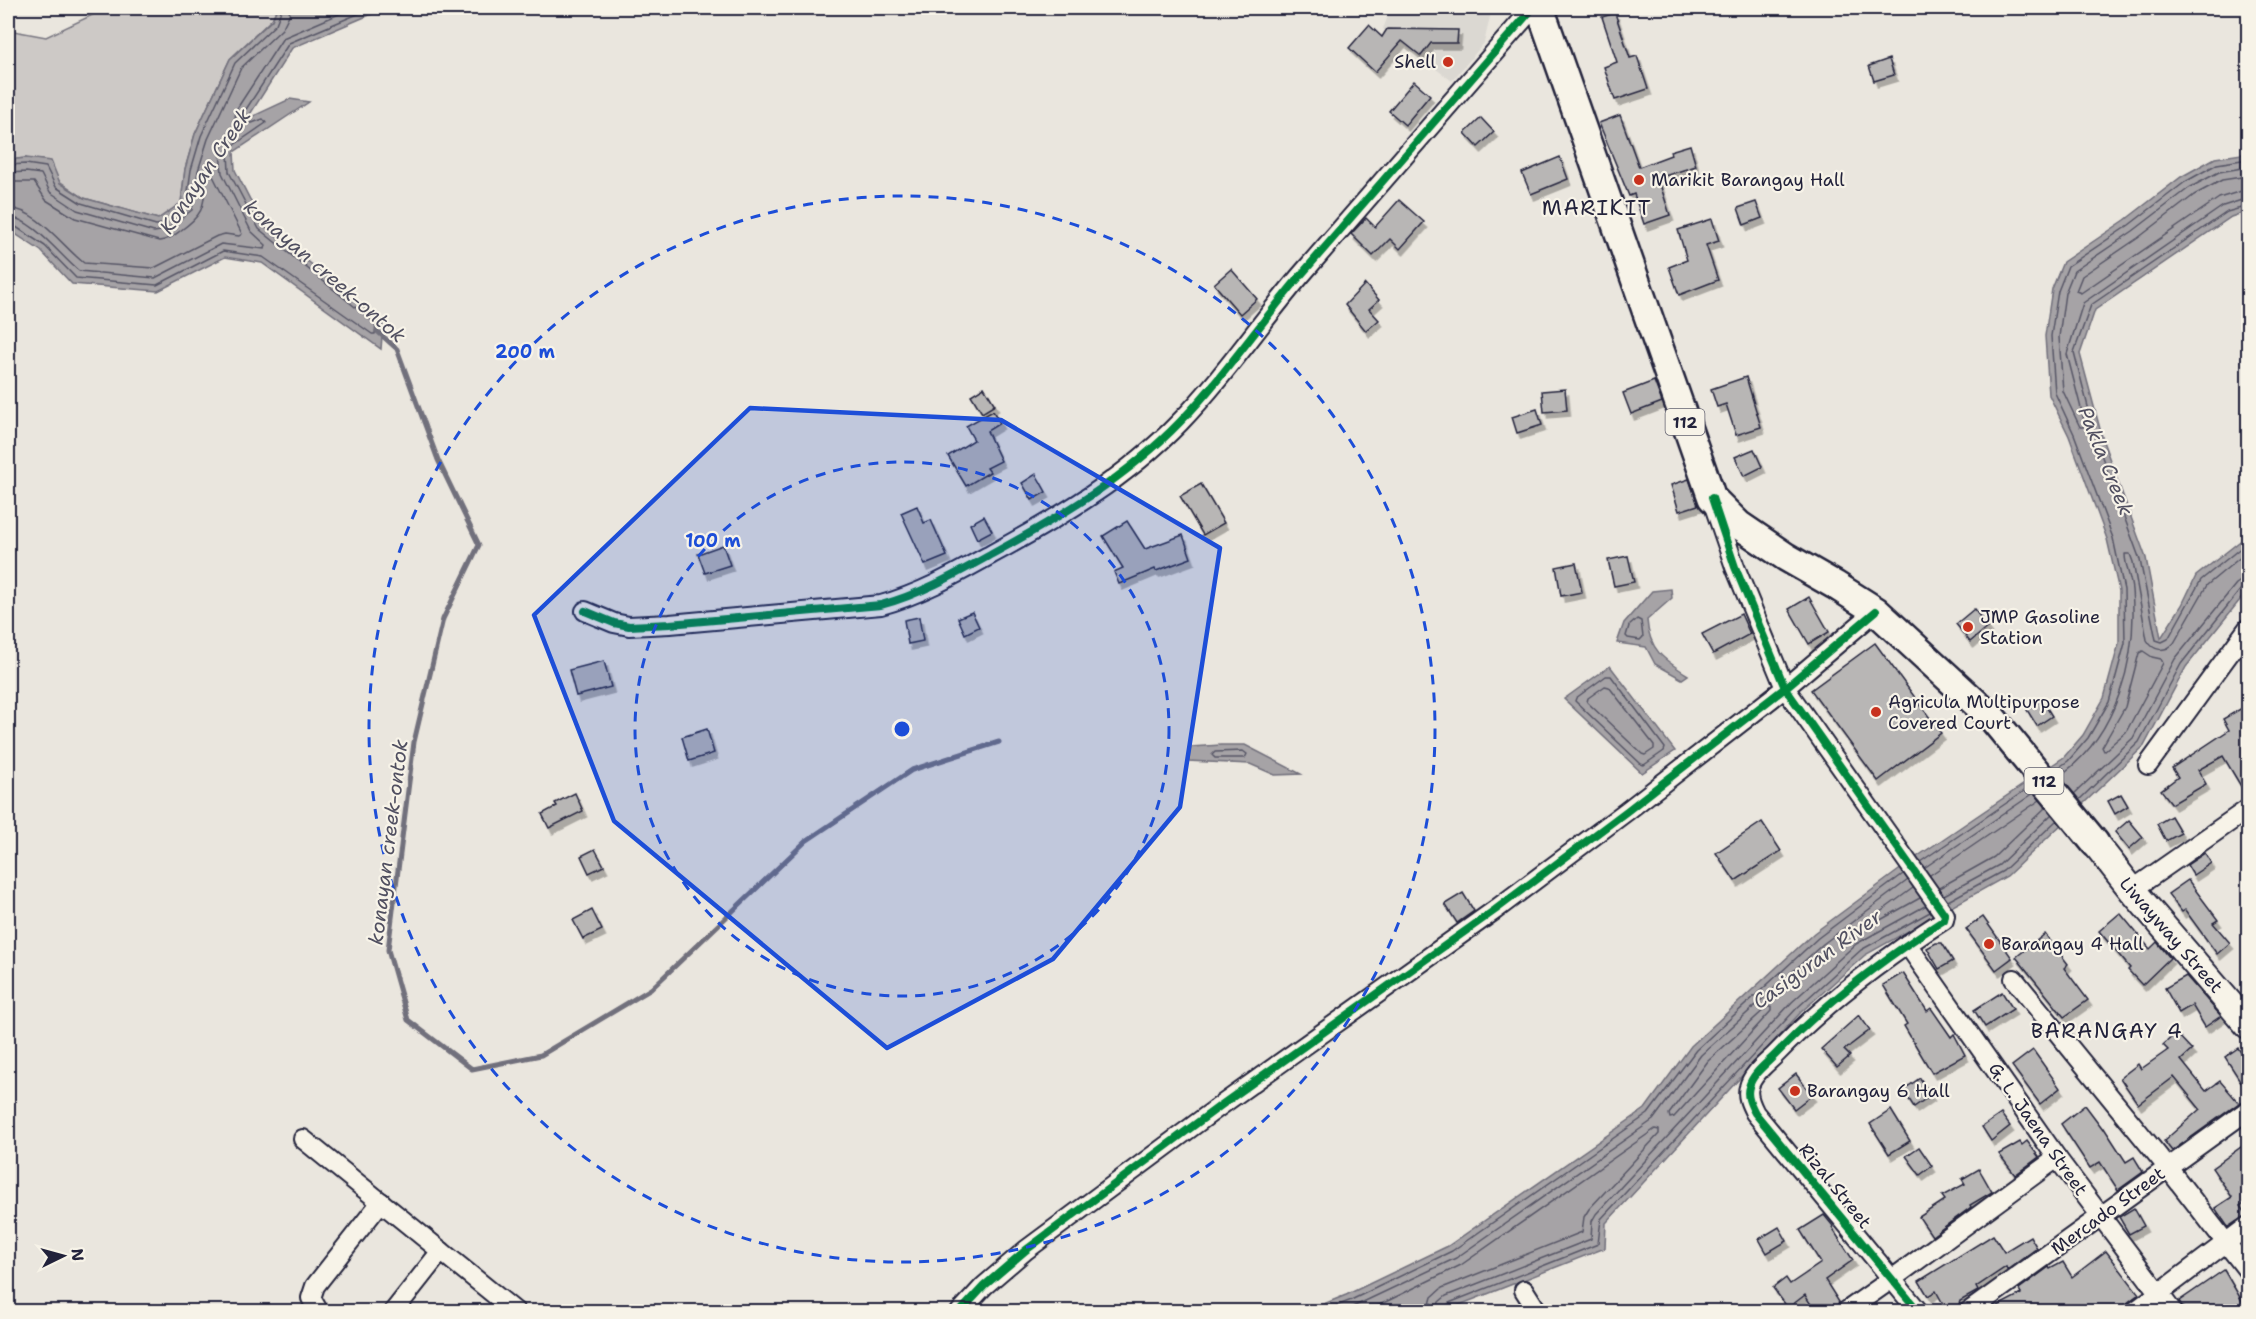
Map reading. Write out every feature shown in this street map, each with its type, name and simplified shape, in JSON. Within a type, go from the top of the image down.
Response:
[{"type":"main road","name":"112","points":[[1540,8],[1712,498],[1739,525],[1786,557],[1876,611],[1993,719],[2095,843]]},
{"type":"main road","name":"Liwayway Street","points":[[2095,843],[2132,891],[2247,1022]]},
{"type":"street","points":[[585,611],[614,623],[630,626],[881,605],[903,599],[940,582],[1048,523],[1086,499],[1149,452],[1201,400],[1272,309],[1533,8]]},
{"type":"street","points":[[1712,498],[1735,567],[1785,688],[1943,913],[1944,920],[1907,944]]},
{"type":"street","points":[[960,1311],[984,1286],[1026,1250],[1220,1107],[1495,910],[1627,811],[1785,688],[1876,611]]},
{"type":"street","points":[[2148,765],[2248,628]]},
{"type":"street","points":[[2132,891],[2248,809]]},
{"type":"street","name":"Rizal Street","points":[[1907,944],[1816,1015],[1757,1073],[1749,1086],[1748,1095],[1755,1113],[1919,1311]]},
{"type":"street","name":"G. L. Jaena Street","points":[[1907,944],[2100,1218],[2173,1311]]},
{"type":"street","points":[[2014,980],[2168,1168],[2248,1271]]},
{"type":"street","name":"Mercado Street","points":[[1968,1311],[2248,1110]]},
{"type":"street","points":[[303,1139],[441,1251],[495,1305],[516,1311]]},
{"type":"street","points":[[1845,1311],[2057,1158]]},
{"type":"street","points":[[319,1311],[311,1298],[315,1286],[381,1202]]},
{"type":"street","points":[[2134,1311],[2248,1226]]},
{"type":"street","points":[[393,1311],[441,1251]]},
{"type":"street","points":[[1524,1290],[1538,1311]]},
{"type":"highlighted area","points":[[750,408],[1001,420],[1220,548],[1180,807],[1053,959],[887,1048],[614,821],[534,615]]},
{"type":"shaded area","points":[[107,8],[277,8],[272,19],[230,59],[195,134],[185,169],[181,203],[158,219],[84,198],[26,158],[8,160],[8,30],[46,37]]},
{"type":"shaded area","name":"Shell","points":[[1391,8],[1492,8],[1484,43],[1452,81],[1383,29]]},
{"type":"water","name":"Konayan Creek","points":[[277,8],[381,8],[292,48],[247,119],[290,99],[309,102],[234,152],[235,170],[263,225],[383,322],[381,349],[262,263],[225,257],[158,291],[72,284],[41,251],[8,229],[8,160],[26,158],[51,161],[60,183],[84,198],[158,219],[181,203],[185,169],[195,134],[230,59],[272,20]]},
{"type":"water","points":[[2248,153],[2248,211],[2231,217],[2095,310],[2080,354],[2104,444],[2146,558],[2161,638],[2182,605],[2196,576],[2248,535],[2248,590],[2186,667],[2144,746],[2007,876],[1865,955],[1801,1012],[1606,1223],[1605,1248],[1444,1311],[1304,1312],[1346,1295],[1448,1246],[1645,1109],[1691,1046],[1814,933],[1918,856],[2064,757],[2083,735],[2104,698],[2119,643],[2119,591],[2107,539],[2069,436],[2049,395],[2045,336],[2052,289],[2063,262],[2125,220],[2181,177],[2215,158]]},
{"type":"water","points":[[1671,589],[1672,598],[1647,620],[1648,630],[1659,653],[1688,675],[1682,679],[1655,664],[1646,647],[1617,643],[1624,623],[1652,591]]},
{"type":"water","points":[[1610,666],[1675,751],[1642,773],[1564,699]]},
{"type":"water","points":[[1245,745],[1301,774],[1275,775],[1250,764],[1188,761],[1191,747]]},
{"type":"building","points":[[1615,13],[1630,58],[1637,56],[1648,89],[1615,100],[1604,67],[1617,62],[1602,17]]},
{"type":"building","points":[[1369,25],[1382,37],[1387,29],[1458,30],[1457,43],[1431,43],[1421,56],[1402,41],[1375,72],[1349,48]]},
{"type":"building","points":[[1889,59],[1894,75],[1874,81],[1869,66]]},
{"type":"building","points":[[1414,81],[1430,95],[1405,125],[1389,111]]},
{"type":"building","points":[[1620,115],[1639,167],[1671,155],[1670,151],[1690,145],[1696,166],[1658,178],[1670,215],[1644,224],[1634,194],[1629,196],[1599,123]]},
{"type":"building","points":[[1481,118],[1494,132],[1478,147],[1465,133]]},
{"type":"building","points":[[1560,157],[1568,179],[1531,194],[1522,173]]},
{"type":"building","points":[[1399,200],[1424,222],[1400,249],[1390,239],[1373,256],[1351,234],[1366,218],[1375,227]]},
{"type":"building","points":[[1756,202],[1762,218],[1744,225],[1738,208]]},
{"type":"building","points":[[1712,219],[1719,241],[1706,245],[1718,280],[1679,295],[1669,267],[1687,260],[1678,230]]},
{"type":"building","points":[[1231,269],[1257,299],[1240,314],[1214,284]]},
{"type":"building","points":[[1365,284],[1379,300],[1369,309],[1379,320],[1366,331],[1345,305]]},
{"type":"building","points":[[1746,377],[1761,427],[1736,435],[1726,404],[1717,407],[1711,389]]},
{"type":"building","points":[[1654,381],[1662,402],[1631,414],[1623,393]]},
{"type":"building","points":[[984,387],[995,405],[982,413],[971,395]]},
{"type":"building","points":[[1565,389],[1567,410],[1544,412],[1542,391]]},
{"type":"building","points":[[1537,409],[1542,425],[1517,433],[1512,417]]},
{"type":"building","points":[[993,411],[1000,423],[987,431],[1001,461],[987,468],[990,472],[966,486],[948,456],[974,440],[966,426]]},
{"type":"building","points":[[1754,449],[1762,467],[1744,476],[1735,457]]},
{"type":"building","points":[[1036,474],[1046,492],[1032,500],[1022,483]]},
{"type":"building","points":[[1689,479],[1698,505],[1679,511],[1671,485]]},
{"type":"building","points":[[1201,484],[1224,523],[1203,535],[1180,496]]},
{"type":"building","points":[[917,506],[924,523],[931,520],[947,556],[925,565],[901,513]]},
{"type":"building","points":[[984,516],[992,531],[977,539],[970,524]]},
{"type":"building","points":[[1127,521],[1145,549],[1183,535],[1191,558],[1156,571],[1155,569],[1119,584],[1114,572],[1123,568],[1103,536]]},
{"type":"building","points":[[723,545],[730,565],[705,573],[698,554]]},
{"type":"building","points":[[1628,556],[1634,582],[1614,586],[1608,560]]},
{"type":"building","points":[[1576,563],[1582,592],[1561,596],[1556,567]]},
{"type":"building","points":[[1809,597],[1829,632],[1809,644],[1789,609]]},
{"type":"building","points":[[1974,609],[1988,627],[1970,642],[1956,624]]},
{"type":"building","points":[[972,612],[979,627],[965,634],[958,618]]},
{"type":"building","points":[[1741,614],[1750,634],[1713,654],[1702,634]]},
{"type":"building","points":[[919,617],[923,641],[908,644],[904,620]]},
{"type":"building","name":"Agricula Multipurpose Covered Court","points":[[1875,643],[1941,733],[1878,781],[1811,690]]},
{"type":"building","points":[[604,661],[611,687],[576,696],[569,670]]},
{"type":"building","points":[[2042,700],[2052,716],[2037,726],[2027,710]]},
{"type":"building","points":[[2242,708],[2248,720],[2248,798],[2223,756],[2198,770],[2206,784],[2172,804],[2161,790],[2178,777],[2172,768],[2229,730],[2223,719]]},
{"type":"building","points":[[707,729],[714,753],[689,761],[682,737]]},
{"type":"building","points":[[575,793],[583,811],[549,828],[542,814],[557,806],[555,803]]},
{"type":"building","points":[[2121,794],[2128,806],[2115,814],[2108,801]]},
{"type":"building","points":[[2171,816],[2181,833],[2166,841],[2157,824]]},
{"type":"building","points":[[2129,820],[2143,837],[2129,849],[2115,832]]},
{"type":"building","points":[[1762,822],[1781,851],[1735,881],[1716,853]]},
{"type":"building","points":[[595,849],[604,866],[589,873],[581,856]]},
{"type":"building","points":[[2205,853],[2211,863],[2193,875],[2187,865]]},
{"type":"building","points":[[2188,880],[2218,920],[2213,923],[2230,943],[2217,954],[2185,910],[2182,912],[2168,894]]},
{"type":"building","points":[[1463,893],[1474,911],[1457,923],[1445,904]]},
{"type":"building","points":[[592,910],[602,930],[583,939],[573,920]]},
{"type":"building","points":[[2120,913],[2150,949],[2157,942],[2170,958],[2142,985],[2099,931]]},
{"type":"building","name":"Barangay 4 Hall","points":[[1983,917],[2012,958],[1996,970],[1966,929]]},
{"type":"building","points":[[2045,934],[2068,964],[2064,968],[2088,1000],[2064,1017],[2016,957]]},
{"type":"building","points":[[1936,943],[1942,943],[1953,961],[1939,969],[1927,948]]},
{"type":"building","points":[[1903,973],[1927,1011],[1931,1008],[1951,1037],[1954,1034],[1965,1055],[1932,1073],[1904,1026],[1907,1024],[1883,985]]},
{"type":"building","points":[[2186,976],[2221,1016],[2205,1027],[2192,1005],[2179,1013],[2165,988]]},
{"type":"building","points":[[2002,992],[2013,1009],[1985,1027],[1974,1010]]},
{"type":"building","points":[[1859,1015],[1870,1030],[1844,1050],[1850,1056],[1837,1067],[1821,1049]]},
{"type":"building","points":[[2176,1033],[2192,1050],[2181,1060],[2206,1091],[2220,1081],[2239,1103],[2172,1151],[2164,1141],[2200,1109],[2174,1077],[2138,1104],[2120,1078],[2138,1064],[2141,1069],[2168,1050],[2163,1045]]},
{"type":"building","points":[[2238,1048],[2248,1063],[2248,1093],[2225,1057]]},
{"type":"building","points":[[2033,1050],[2060,1088],[2040,1104],[2012,1066]]},
{"type":"building","name":"Barangay 6 Hall","points":[[1796,1074],[1812,1095],[1794,1109],[1778,1088]]},
{"type":"building","points":[[1920,1078],[1931,1095],[1914,1107],[1903,1090]]},
{"type":"building","points":[[2085,1105],[2104,1128],[2126,1162],[2134,1157],[2143,1172],[2118,1190],[2100,1162],[2090,1168],[2061,1124]]},
{"type":"building","points":[[1891,1110],[1910,1141],[1889,1154],[1870,1124]]},
{"type":"building","points":[[2001,1114],[2010,1126],[1991,1141],[1982,1127]]},
{"type":"building","points":[[2027,1141],[2039,1157],[2015,1175],[1999,1154],[2020,1142],[2022,1145]]},
{"type":"building","points":[[2248,1142],[2248,1200],[2240,1206],[2246,1215],[2228,1227],[2215,1208],[2232,1197],[2212,1168]]},
{"type":"building","points":[[1919,1147],[1932,1166],[1920,1175],[1906,1156]]},
{"type":"building","points":[[1979,1169],[1992,1192],[1970,1205],[1971,1207],[1932,1236],[1919,1217],[1945,1200],[1942,1196],[1965,1184],[1962,1179]]},
{"type":"building","points":[[2134,1208],[2144,1226],[2129,1234],[2119,1217]]},
{"type":"building","points":[[1824,1215],[1853,1260],[1825,1280],[1839,1302],[1834,1311],[1815,1311],[1805,1295],[1788,1308],[1773,1288],[1786,1278],[1790,1284],[1821,1263],[1800,1230]]},
{"type":"building","points":[[1779,1227],[1787,1241],[1767,1253],[1759,1239]]},
{"type":"building","points":[[1993,1235],[2004,1252],[2030,1236],[2037,1248],[2007,1270],[2006,1267],[1976,1287],[1978,1291],[1960,1301],[1957,1311],[1947,1311],[1936,1291],[1928,1296],[1919,1281]]},
{"type":"building","points":[[2106,1251],[2139,1294],[2127,1303],[2122,1311],[1988,1311],[2021,1294],[2019,1289],[2049,1267],[2050,1269],[2063,1262],[2072,1277]]},
{"type":"building","points":[[2224,1270],[2248,1311],[2185,1311],[2179,1301]]},
{"type":"waterway","name":"konayan creek-ontok","points":[[377,331],[397,349],[438,460],[479,545],[443,619],[414,742],[388,950],[408,1020],[472,1069],[541,1055],[651,989],[806,841],[912,770],[999,742]]},
{"type":"cycle path","points":[[585,611],[614,623],[629,626],[881,605],[952,576],[1067,511],[1115,479],[1137,461],[1196,405],[1301,275],[1533,8]]},
{"type":"cycle path","points":[[1712,498],[1735,567],[1785,688],[1945,915],[1944,920],[1877,966],[1814,1017],[1760,1070],[1753,1078],[1748,1090],[1749,1100],[1755,1113],[1919,1312]]},
{"type":"cycle path","points":[[960,1312],[984,1286],[1026,1250],[1220,1106],[1495,910],[1627,811],[1785,688],[1876,611]]},
{"type":"place","name":"Shell","points":[[1448,62]]},
{"type":"place","name":"Marikit Barangay Hall","points":[[1639,180]]},
{"type":"place","name":"JMP Gasoline Station","points":[[1968,627]]},
{"type":"place","name":"Agricula Multipurpose Covered Court","points":[[1876,712]]},
{"type":"place","name":"Barangay 4 Hall","points":[[1989,944]]},
{"type":"place","name":"Barangay 6 Hall","points":[[1795,1091]]},
{"type":"district","name":"MARIKIT","points":[[1597,208]]},
{"type":"district","name":"BARANGAY 4","points":[[2107,1031]]},
{"type":"water label","name":"Pakla Creek","points":[[2106,461]]},
{"type":"water label","name":"Casiguran River","points":[[1817,959]]}]
